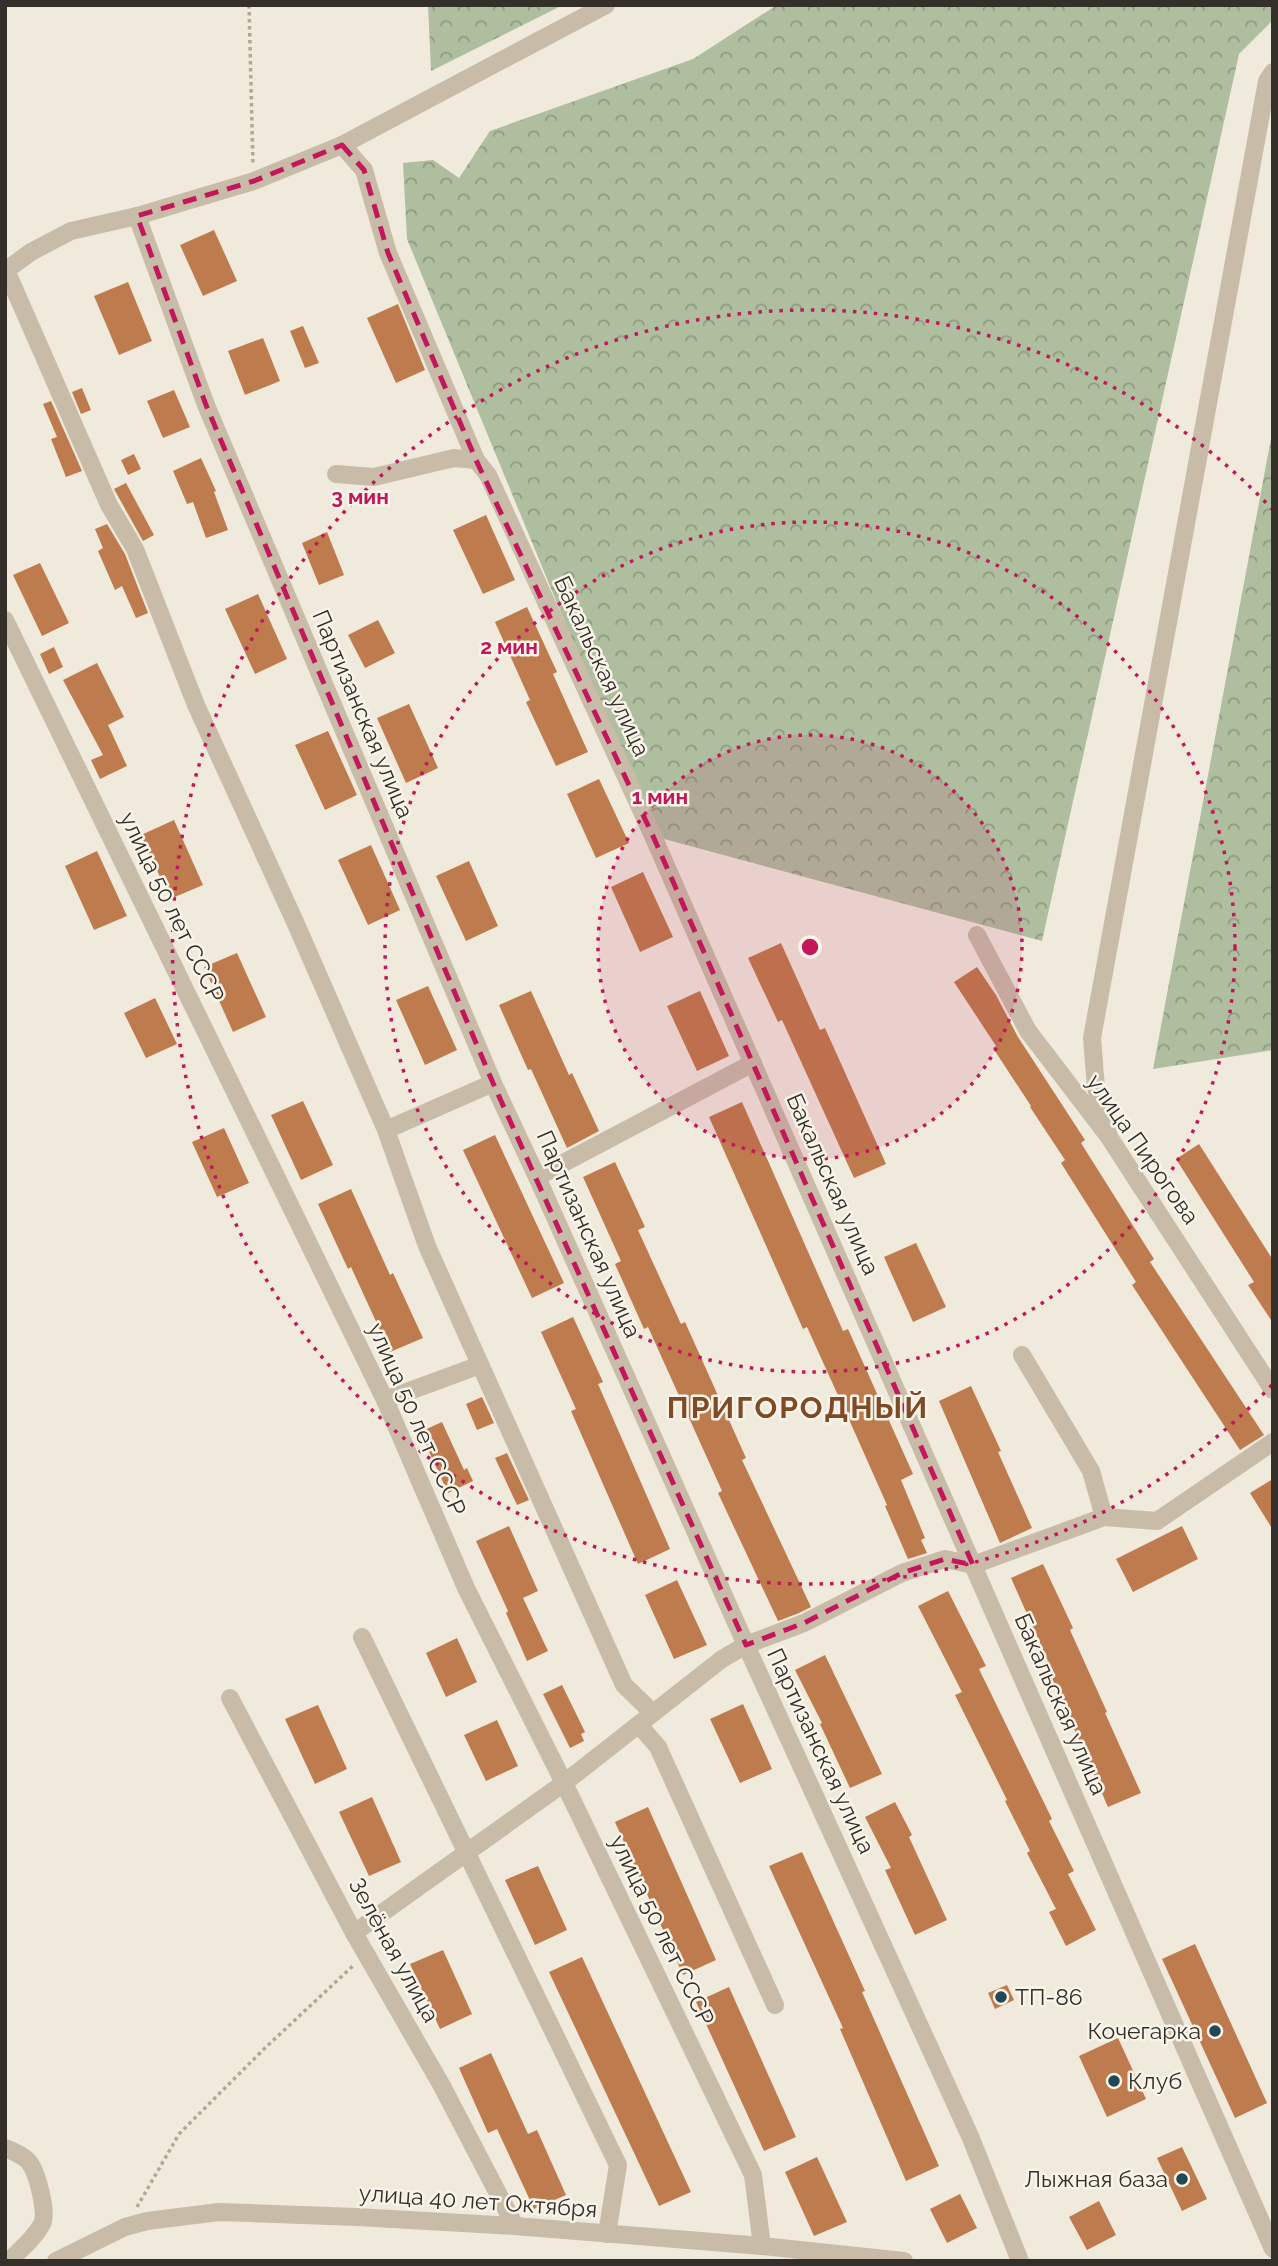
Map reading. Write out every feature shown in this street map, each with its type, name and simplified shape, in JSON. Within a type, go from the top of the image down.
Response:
[{"type":"street","points":[[606,5],[342,145],[254,181],[137,216],[71,230],[31,252],[6,270],[109,505],[135,549],[196,705],[386,1130],[427,1246],[624,1685],[646,1719],[775,2005]]},
{"type":"street","points":[[1110,1137],[1096,1088],[1092,1038],[1267,81],[1273,72]]},
{"type":"street","name":"Бакальская улица","points":[[342,145],[364,170],[388,253],[477,460],[488,475],[630,786],[1273,2249]]},
{"type":"street","name":"Партизанская улица","points":[[137,216],[206,405],[493,1083],[970,2136],[1020,2261]]},
{"type":"street","points":[[335,474],[374,477],[454,458],[477,460]]},
{"type":"street","name":"улица 50 лет СССР","points":[[5,620],[385,1400],[466,1588],[564,1783],[753,2175],[762,2246]]},
{"type":"street","name":"улица Пирогова","points":[[977,935],[1028,1031],[1110,1137],[1273,1390]]},
{"type":"street","points":[[537,1177],[753,1063]]},
{"type":"street","points":[[386,1130],[493,1083]]},
{"type":"street","points":[[1022,1355],[1091,1471],[1104,1517]]},
{"type":"street","points":[[385,1400],[480,1365]]},
{"type":"street","points":[[354,1933],[564,1783],[722,1659],[746,1645],[803,1623],[902,1573],[945,1559],[974,1565],[1104,1517],[1157,1521],[1273,1442]]},
{"type":"street","points":[[362,1637],[618,2165],[607,2234]]},
{"type":"street","name":"Зелёная улица","points":[[230,1698],[354,1933],[442,2086],[515,2227]]},
{"type":"street","points":[[5,2148],[29,2162],[43,2202],[44,2222],[32,2239],[9,2261]]},
{"type":"street","name":"улица 40 лет Октября","points":[[56,2261],[125,2227],[147,2221],[219,2212],[515,2227],[762,2246],[904,2261]]},
{"type":"path","points":[[249,5],[254,181]]},
{"type":"path","points":[[125,2227],[178,2134],[365,1952]]},
{"type":"highlighted area","points":[[342,145],[364,170],[388,253],[476,460],[653,836],[973,1565],[945,1559],[902,1573],[804,1623],[746,1645],[493,1083],[206,405],[137,216],[254,181]]},
{"type":"green space","points":[[428,5],[563,5],[431,71]]},
{"type":"green space","points":[[777,5],[1273,5],[1273,20],[1239,54],[1042,941],[653,836],[407,239],[403,163],[433,160],[459,178],[490,131],[693,59]]},
{"type":"green space","points":[[1273,428],[1273,1050],[1153,1069]]},
{"type":"building","points":[[214,230],[237,281],[203,296],[180,245]]},
{"type":"building","points":[[128,282],[152,341],[119,355],[94,296]]},
{"type":"building","points":[[398,304],[425,370],[396,383],[367,318]]},
{"type":"building","points":[[303,326],[319,363],[305,368],[290,331]]},
{"type":"building","points":[[263,338],[280,381],[245,395],[228,351]]},
{"type":"building","points":[[82,388],[91,410],[81,414],[72,392]]},
{"type":"building","points":[[174,390],[190,427],[163,438],[147,401]]},
{"type":"building","points":[[51,401],[82,471],[66,477],[51,439],[57,437],[43,404]]},
{"type":"building","points":[[134,454],[141,469],[128,475],[121,460]]},
{"type":"building","points":[[201,458],[216,491],[214,492],[228,530],[206,538],[193,502],[187,504],[173,471]]},
{"type":"building","points":[[126,483],[154,535],[143,541],[114,489]]},
{"type":"building","points":[[486,515],[515,580],[483,594],[453,530]]},
{"type":"building","points":[[107,524],[125,554],[148,613],[136,618],[122,586],[115,590],[98,551],[103,548],[95,529]]},
{"type":"building","points":[[327,532],[344,575],[319,585],[302,543]]},
{"type":"building","points":[[40,563],[69,623],[42,636],[13,575]]},
{"type":"building","points":[[258,594],[287,659],[255,674],[225,609]]},
{"type":"building","points":[[527,607],[557,672],[553,674],[588,752],[556,766],[526,702],[530,700],[495,622]]},
{"type":"building","points":[[378,620],[395,653],[365,668],[348,635]]},
{"type":"building","points":[[54,647],[63,667],[49,674],[40,654]]},
{"type":"building","points":[[97,663],[124,717],[108,725],[127,766],[100,779],[91,760],[103,755],[63,680]]},
{"type":"building","points":[[409,704],[438,768],[406,783],[377,718]]},
{"type":"building","points":[[328,731],[357,795],[325,810],[295,745]]},
{"type":"building","points":[[599,779],[629,843],[596,858],[567,794]]},
{"type":"building","points":[[174,820],[203,885],[170,899],[141,835]]},
{"type":"building","points":[[371,845],[400,910],[368,925],[338,860]]},
{"type":"building","points":[[97,851],[127,916],[94,930],[65,866]]},
{"type":"building","points":[[469,861],[498,926],[466,941],[436,876]]},
{"type":"building","points":[[643,872],[673,937],[640,952],[611,887]]},
{"type":"building","points":[[781,943],[820,1030],[825,1028],[886,1164],[854,1178],[782,1020],[778,1022],[748,958]]},
{"type":"building","points":[[237,953],[266,1017],[233,1032],[204,967]]},
{"type":"building","points":[[977,967],[996,995],[1018,1037],[1085,1140],[1081,1143],[1154,1259],[1150,1262],[1264,1435],[1240,1450],[1132,1285],[1136,1282],[1061,1163],[1065,1160],[954,982]]},
{"type":"building","points":[[428,986],[457,1050],[425,1065],[396,1000]]},
{"type":"building","points":[[531,991],[569,1075],[572,1073],[599,1131],[567,1148],[499,1005]]},
{"type":"building","points":[[700,991],[729,1056],[697,1071],[667,1006]]},
{"type":"building","points":[[155,998],[177,1044],[146,1058],[124,1013]]},
{"type":"building","points":[[303,1101],[333,1165],[301,1180],[271,1115]]},
{"type":"building","points":[[742,1102],[843,1331],[848,1329],[913,1474],[901,1480],[925,1538],[921,1540],[927,1553],[908,1559],[851,1424],[807,1327],[803,1329],[709,1117]]},
{"type":"building","points":[[224,1128],[249,1183],[217,1197],[192,1142]]},
{"type":"building","points":[[495,1135],[564,1283],[532,1298],[463,1150]]},
{"type":"building","points":[[1199,1144],[1273,1260],[1273,1323],[1248,1285],[1254,1282],[1176,1159]]},
{"type":"building","points":[[615,1162],[645,1227],[638,1230],[681,1324],[685,1322],[746,1458],[742,1460],[811,1607],[799,1613],[778,1621],[718,1493],[722,1491],[648,1327],[644,1329],[615,1264],[621,1261],[583,1177]]},
{"type":"building","points":[[351,1189],[390,1275],[393,1273],[423,1338],[390,1352],[351,1267],[348,1269],[318,1204]]},
{"type":"building","points":[[916,1243],[946,1307],[913,1322],[884,1257]]},
{"type":"building","points":[[573,1317],[603,1382],[598,1384],[670,1549],[638,1564],[571,1411],[576,1409],[541,1332]]},
{"type":"building","points":[[971,1386],[1032,1528],[1000,1543],[939,1401]]},
{"type":"building","points":[[482,1397],[494,1423],[477,1430],[466,1404]]},
{"type":"building","points":[[442,1422],[464,1470],[467,1468],[473,1481],[448,1493],[420,1432]]},
{"type":"building","points":[[507,1453],[529,1500],[517,1505],[495,1458]]},
{"type":"building","points":[[1273,1479],[1273,1530],[1250,1493]]},
{"type":"building","points":[[509,1526],[538,1591],[523,1598],[548,1651],[527,1661],[476,1541]]},
{"type":"building","points":[[1182,1526],[1198,1559],[1133,1592],[1116,1559]]},
{"type":"building","points":[[1043,1564],[1073,1628],[1070,1630],[1141,1793],[1108,1807],[1011,1578]]},
{"type":"building","points":[[677,1580],[707,1645],[674,1659],[645,1595]]},
{"type":"building","points":[[948,1591],[986,1666],[979,1669],[1052,1819],[1049,1821],[1074,1871],[1068,1874],[1096,1930],[1066,1946],[1049,1912],[1056,1909],[1027,1853],[1030,1851],[1005,1801],[1007,1800],[955,1695],[962,1692],[918,1606]]},
{"type":"building","points":[[457,1638],[477,1682],[446,1697],[426,1653]]},
{"type":"building","points":[[825,1655],[882,1774],[850,1788],[795,1670]]},
{"type":"building","points":[[562,1685],[585,1732],[581,1734],[584,1741],[570,1748],[543,1694]]},
{"type":"building","points":[[743,1704],[772,1769],[740,1783],[710,1719]]},
{"type":"building","points":[[318,1705],[347,1769],[315,1784],[285,1719]]},
{"type":"building","points":[[497,1720],[518,1766],[486,1781],[464,1735]]},
{"type":"building","points":[[372,1797],[401,1862],[369,1876],[339,1812]]},
{"type":"building","points":[[895,1802],[912,1835],[909,1837],[947,1920],[915,1935],[885,1870],[891,1868],[865,1817]]},
{"type":"building","points":[[648,1807],[716,1960],[683,1975],[615,1822]]},
{"type":"building","points":[[802,1852],[865,1991],[862,1992],[939,2166],[906,2181],[840,2029],[843,2028],[769,1866]]},
{"type":"building","points":[[538,1866],[567,1930],[535,1945],[505,1880]]},
{"type":"building","name":"Кочегарка","points":[[1195,1944],[1267,2103],[1235,2118],[1162,1959]]},
{"type":"building","points":[[443,1950],[472,2014],[440,2029],[410,1964]]},
{"type":"building","points":[[582,1957],[691,2192],[659,2206],[549,1972]]},
{"type":"building","name":"ТП-86","points":[[1007,1985],[1014,2000],[995,2009],[988,1993]]},
{"type":"building","points":[[729,1987],[796,2137],[764,2151],[696,2002]]},
{"type":"building","name":"Клуб","points":[[1118,2038],[1146,2099],[1107,2117],[1079,2056]]},
{"type":"building","points":[[491,2053],[528,2134],[537,2130],[566,2195],[534,2209],[497,2129],[488,2133],[459,2068]]},
{"type":"building","name":"Лыжная база","points":[[1182,2147],[1207,2199],[1182,2211],[1157,2158]]},
{"type":"building","points":[[817,2157],[847,2222],[814,2236],[785,2172]]},
{"type":"building","points":[[960,2194],[977,2228],[947,2243],[930,2209]]},
{"type":"building","points":[[1099,2201],[1116,2235],[1087,2250],[1069,2217]]},
{"type":"place","name":"ТП-86","points":[[1001,1997]]},
{"type":"place","name":"Кочегарка","points":[[1215,2031]]},
{"type":"place","name":"Клуб","points":[[1114,2081]]},
{"type":"place","name":"Лыжная база","points":[[1182,2179]]},
{"type":"district","name":"ПРИГОРОДНЫЙ","points":[[798,1408]]}]
